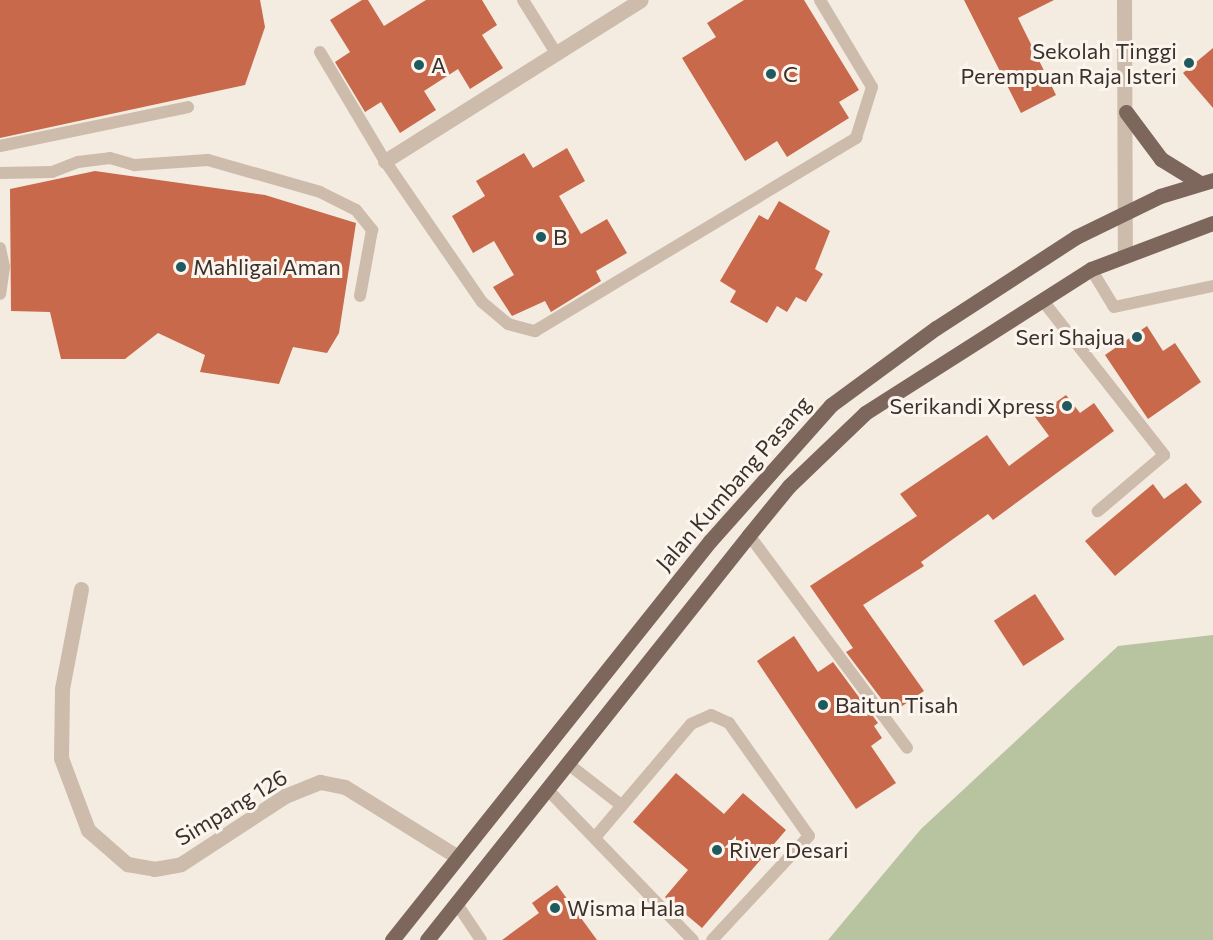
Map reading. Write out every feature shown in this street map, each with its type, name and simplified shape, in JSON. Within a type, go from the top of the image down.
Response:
[{"type":"main road","points":[[1126,112],[1161,159],[1207,182]]},
{"type":"main road","name":"Jalan Kumbang Pasang","points":[[392,940],[710,541],[778,459],[831,405],[1012,276],[1125,212],[1207,182]]},
{"type":"main road","name":"Jalan Kumbang Pasang","points":[[427,940],[749,535],[798,478],[865,413],[1091,269],[1213,223]]},
{"type":"street","points":[[385,161],[641,0]]},
{"type":"street","points":[[1124,0],[1125,255]]},
{"type":"street","name":"Simpang 126","points":[[81,589],[62,689],[61,758],[88,830],[127,864],[154,869],[181,864],[285,796],[320,782],[345,787],[458,857]]},
{"type":"lane","points":[[523,0],[556,53]]},
{"type":"lane","points":[[320,52],[385,161],[483,302],[508,324],[535,331],[856,138],[872,87],[820,0]]},
{"type":"lane","points":[[0,146],[188,106]]},
{"type":"lane","points":[[0,173],[52,171],[78,162],[110,158],[135,165],[207,160],[320,192],[356,210],[372,230],[360,296]]},
{"type":"lane","points":[[0,248],[4,267],[0,294]]},
{"type":"lane","points":[[1091,269],[1114,307],[1213,287]]},
{"type":"lane","points":[[1044,301],[1164,455],[1098,511]]},
{"type":"lane","points":[[749,535],[908,748]]},
{"type":"lane","points":[[597,836],[691,724],[711,715],[729,723],[809,836],[712,940]]},
{"type":"lane","points":[[567,763],[621,805]]},
{"type":"lane","points":[[547,789],[597,836],[657,908],[693,940]]},
{"type":"lane","points":[[457,904],[481,940]]},
{"type":"green space","points":[[1213,635],[1213,940],[828,940],[921,829],[1118,646]]},
{"type":"building","points":[[0,0],[260,0],[265,27],[245,85],[0,138]]},
{"type":"building","name":"A","points":[[362,0],[368,0],[384,26],[426,0],[482,0],[497,25],[482,35],[503,68],[470,89],[458,69],[424,91],[436,110],[400,133],[381,102],[365,112],[335,62],[350,52],[330,20]]},
{"type":"building","name":"C","points":[[744,0],[804,0],[859,90],[839,102],[849,118],[787,157],[777,141],[745,161],[682,58],[716,37],[707,23]]},
{"type":"building","points":[[964,0],[1054,0],[1018,18],[1056,95],[1021,113]]},
{"type":"building","points":[[1213,48],[1213,108],[1183,73]]},
{"type":"building","name":"B","points":[[567,148],[585,181],[559,196],[581,234],[607,219],[627,253],[596,271],[601,281],[551,312],[545,301],[512,316],[493,287],[514,275],[494,241],[473,253],[452,216],[485,196],[476,181],[524,153],[533,168]]},
{"type":"building","name":"Mahligai Aman","points":[[95,171],[265,195],[356,223],[339,333],[327,353],[293,347],[279,384],[200,372],[205,355],[158,333],[125,359],[61,359],[50,312],[11,311],[10,189]]},
{"type":"building","points":[[779,201],[830,231],[815,269],[823,274],[806,302],[796,297],[787,312],[777,306],[767,323],[730,302],[736,291],[720,281],[759,215],[768,220]]},
{"type":"building","points":[[1147,326],[1163,351],[1175,343],[1201,382],[1148,419],[1105,355]]},
{"type":"building","points":[[1066,395],[1080,413],[1094,403],[1114,431],[993,520],[988,514],[921,562],[924,566],[863,605],[924,691],[892,713],[846,652],[853,648],[810,586],[917,516],[900,494],[987,435],[1009,466],[1049,436],[1035,417]]},
{"type":"building","points":[[1186,483],[1202,502],[1115,576],[1085,541],[1153,484],[1164,499]]},
{"type":"building","points":[[1035,594],[1064,639],[1023,666],[994,621]]},
{"type":"building","name":"Baitun Tisah","points":[[794,636],[818,672],[833,662],[878,723],[874,726],[882,738],[871,746],[896,783],[856,809],[757,661]]},
{"type":"building","name":"River Desari","points":[[676,773],[724,814],[743,793],[786,830],[702,928],[665,897],[688,870],[633,822]]},
{"type":"building","name":"Wisma Hala","points":[[557,885],[597,940],[502,940],[539,913],[532,903]]},
{"type":"place","name":"Sekolah Tinggi Perempuan Raja Isteri","points":[[1189,63]]},
{"type":"place","name":"A","points":[[419,65]]},
{"type":"place","name":"C","points":[[771,74]]},
{"type":"place","name":"B","points":[[541,237]]},
{"type":"place","name":"Mahligai Aman","points":[[181,267]]},
{"type":"place","name":"Seri Shajua","points":[[1137,337]]},
{"type":"place","name":"Serikandi Xpress","points":[[1067,406]]},
{"type":"place","name":"Baitun Tisah","points":[[823,705]]},
{"type":"place","name":"River Desari","points":[[717,850]]},
{"type":"place","name":"Wisma Hala","points":[[555,908]]}]
